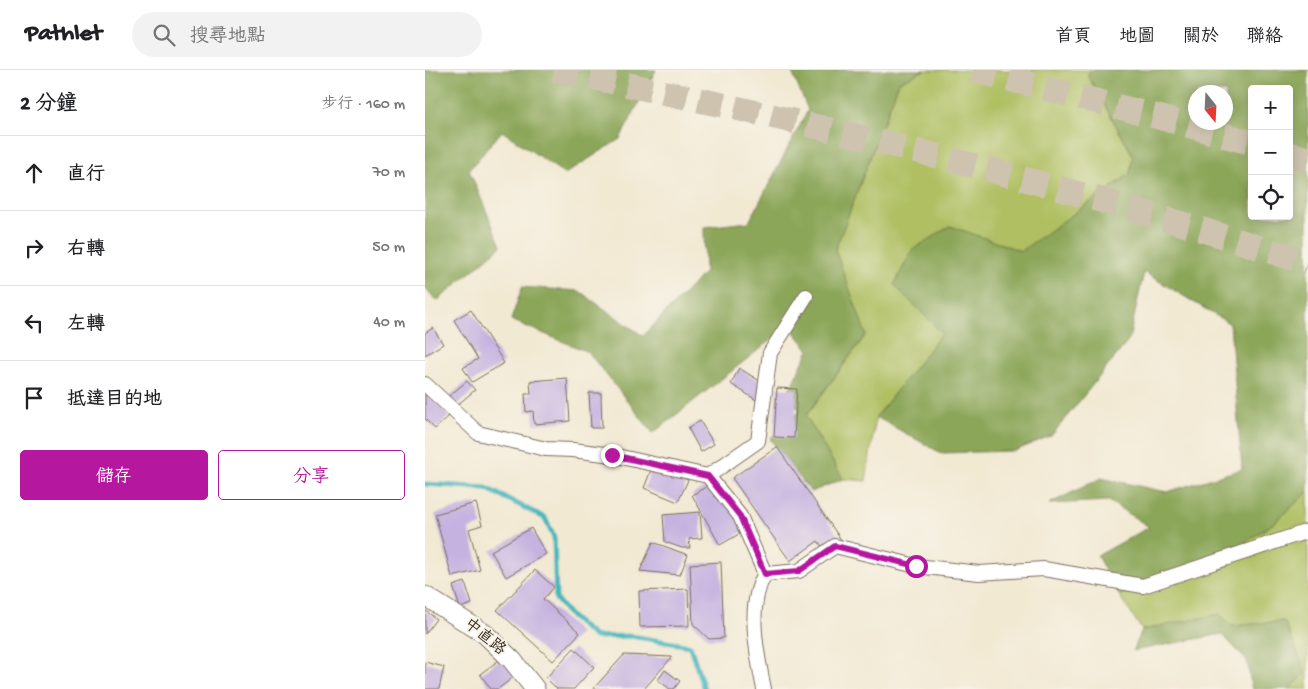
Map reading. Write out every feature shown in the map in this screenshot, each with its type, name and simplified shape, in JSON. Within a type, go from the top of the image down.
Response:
[{"type":"street","points":[[708,476],[758,441],[771,353],[806,296]]},
{"type":"street","points":[[425,384],[478,433],[546,450],[573,450],[612,455],[708,476],[740,516],[765,574]]},
{"type":"street","points":[[765,574],[799,571],[835,546],[916,566],[979,573],[1044,569],[1143,586],[1308,531]]},
{"type":"street","points":[[764,689],[757,652],[755,601],[758,585],[765,574]]},
{"type":"street","name":"中直路","points":[[425,596],[485,634],[512,660],[535,689]]},
{"type":"green space","points":[[425,70],[656,70],[620,139],[565,174],[502,131],[469,170],[501,246],[437,301],[425,288]]},
{"type":"green space","points":[[791,70],[925,70],[899,82],[835,250],[866,334],[806,416],[843,479],[811,492],[770,439],[800,411],[787,394],[809,350],[789,326],[653,433],[588,352],[511,320],[522,287],[579,291],[643,336],[705,272],[704,227],[749,222],[808,110]]},
{"type":"green space","points":[[925,70],[1090,70],[1088,76],[1133,156],[1130,174],[1021,251],[950,226],[894,285],[942,333],[876,417],[866,481],[843,479],[806,416],[866,335],[835,250],[899,82]]},
{"type":"green space","points":[[1090,70],[1308,70],[1308,492],[1274,523],[1207,567],[1119,595],[1097,556],[1149,527],[1109,501],[1049,504],[1101,478],[1167,492],[1242,469],[1230,324],[1144,272],[1129,340],[1052,435],[1015,451],[941,453],[876,417],[942,333],[894,285],[912,250],[950,226],[1021,251],[1130,174],[1133,155],[1088,76]]},
{"type":"green space","points":[[1308,492],[1308,689],[1290,689],[1306,673],[1284,621],[1232,626],[1220,614],[1142,630],[1119,595],[1207,567],[1274,523]]},
{"type":"green space","points":[[1220,614],[1232,626],[1284,621],[1306,673],[1290,689],[1252,689],[1247,661],[1222,634],[1133,651],[1142,630]]},
{"type":"building","points":[[471,310],[504,363],[472,382],[463,368],[478,359],[454,320]]},
{"type":"building","points":[[433,328],[443,344],[425,355],[425,333]]},
{"type":"building","points":[[739,368],[766,385],[764,405],[731,384]]},
{"type":"building","points":[[567,378],[570,421],[534,424],[533,411],[526,412],[525,394],[531,394],[530,381]]},
{"type":"building","points":[[467,381],[475,390],[456,406],[449,396]]},
{"type":"building","points":[[777,388],[797,389],[794,438],[774,437]]},
{"type":"building","points":[[425,392],[449,416],[435,429],[425,419]]},
{"type":"building","points":[[589,393],[601,393],[602,428],[591,428]]},
{"type":"building","points":[[700,421],[714,444],[701,452],[688,428]]},
{"type":"building","points":[[777,447],[842,541],[826,552],[818,541],[790,561],[732,478]]},
{"type":"building","points":[[653,465],[688,480],[678,502],[644,488]]},
{"type":"building","points":[[718,480],[746,530],[720,545],[692,495]]},
{"type":"building","points":[[476,503],[482,525],[469,529],[480,570],[452,577],[435,514]]},
{"type":"building","points":[[700,512],[702,538],[689,539],[690,548],[682,548],[665,542],[663,515]]},
{"type":"building","points":[[531,528],[546,554],[506,577],[491,551]]},
{"type":"building","points":[[653,542],[688,555],[680,575],[640,571]]},
{"type":"building","points":[[721,562],[724,638],[709,639],[693,624],[690,564]]},
{"type":"building","points":[[535,570],[554,587],[543,599],[580,633],[553,661],[497,610]]},
{"type":"building","points":[[465,582],[472,604],[460,608],[453,586]]},
{"type":"building","points":[[688,589],[689,626],[640,627],[639,591]]},
{"type":"building","points":[[425,610],[436,619],[425,634]]},
{"type":"building","points":[[574,648],[594,667],[574,689],[557,689],[546,678]]},
{"type":"building","points":[[624,655],[672,657],[644,689],[593,689]]},
{"type":"building","points":[[502,658],[515,676],[498,689],[491,689],[480,674]]},
{"type":"building","points":[[425,662],[444,667],[439,689],[425,689]]},
{"type":"building","points":[[665,670],[680,681],[674,689],[670,689],[658,680]]},
{"type":"waterway","points":[[425,484],[486,488],[545,518],[554,537],[556,599],[571,617],[595,637],[631,636],[690,646],[704,689]]},
{"type":"tunnel","points":[[554,70],[745,110],[934,155],[1122,206],[1308,263]]},
{"type":"tunnel","points":[[973,70],[1248,142]]},
{"type":"tunnel","points":[[1293,155],[1308,159]]},
{"type":"route","points":[[612,455],[708,476],[740,516],[765,574],[799,571],[835,546],[916,566]]}]
